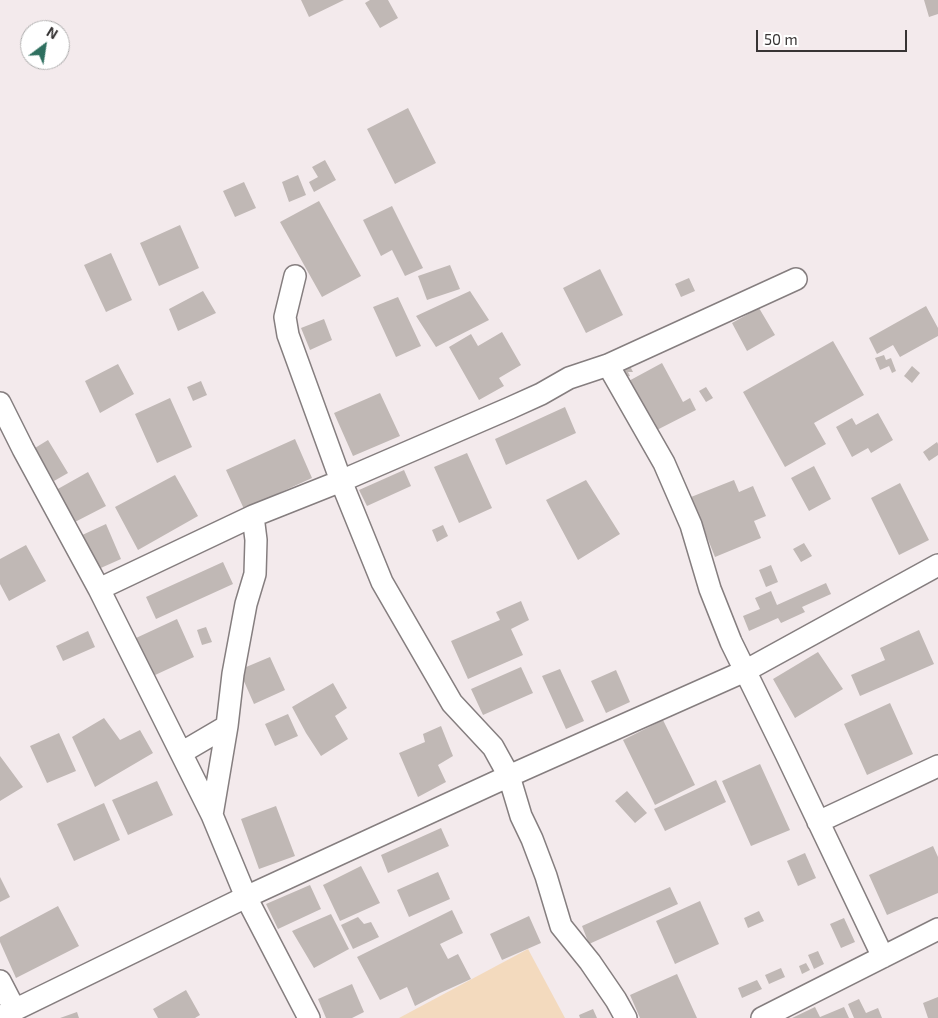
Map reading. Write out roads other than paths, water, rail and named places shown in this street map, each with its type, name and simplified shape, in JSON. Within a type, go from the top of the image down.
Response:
[{"type":"street","points":[[295,276],[285,316],[288,335],[341,481],[382,582],[452,703],[493,747],[509,776],[521,816],[546,876],[561,926],[590,962],[626,1018]]},
{"type":"street","points":[[98,589],[252,516],[341,481],[518,405],[569,378],[608,366],[796,279]]},
{"type":"street","points":[[608,366],[668,472],[691,524],[710,589],[730,642],[883,957]]},
{"type":"street","points":[[0,403],[98,589],[181,753],[212,815],[246,897],[309,1018]]},
{"type":"street","points":[[212,815],[244,612],[255,574],[256,540],[252,516]]},
{"type":"street","points":[[0,982],[7,1013],[246,897],[509,776],[745,671],[938,565]]},
{"type":"street","points":[[181,753],[227,726]]},
{"type":"street","points":[[818,822],[938,766]]},
{"type":"street","points":[[762,1018],[938,929]]}]
